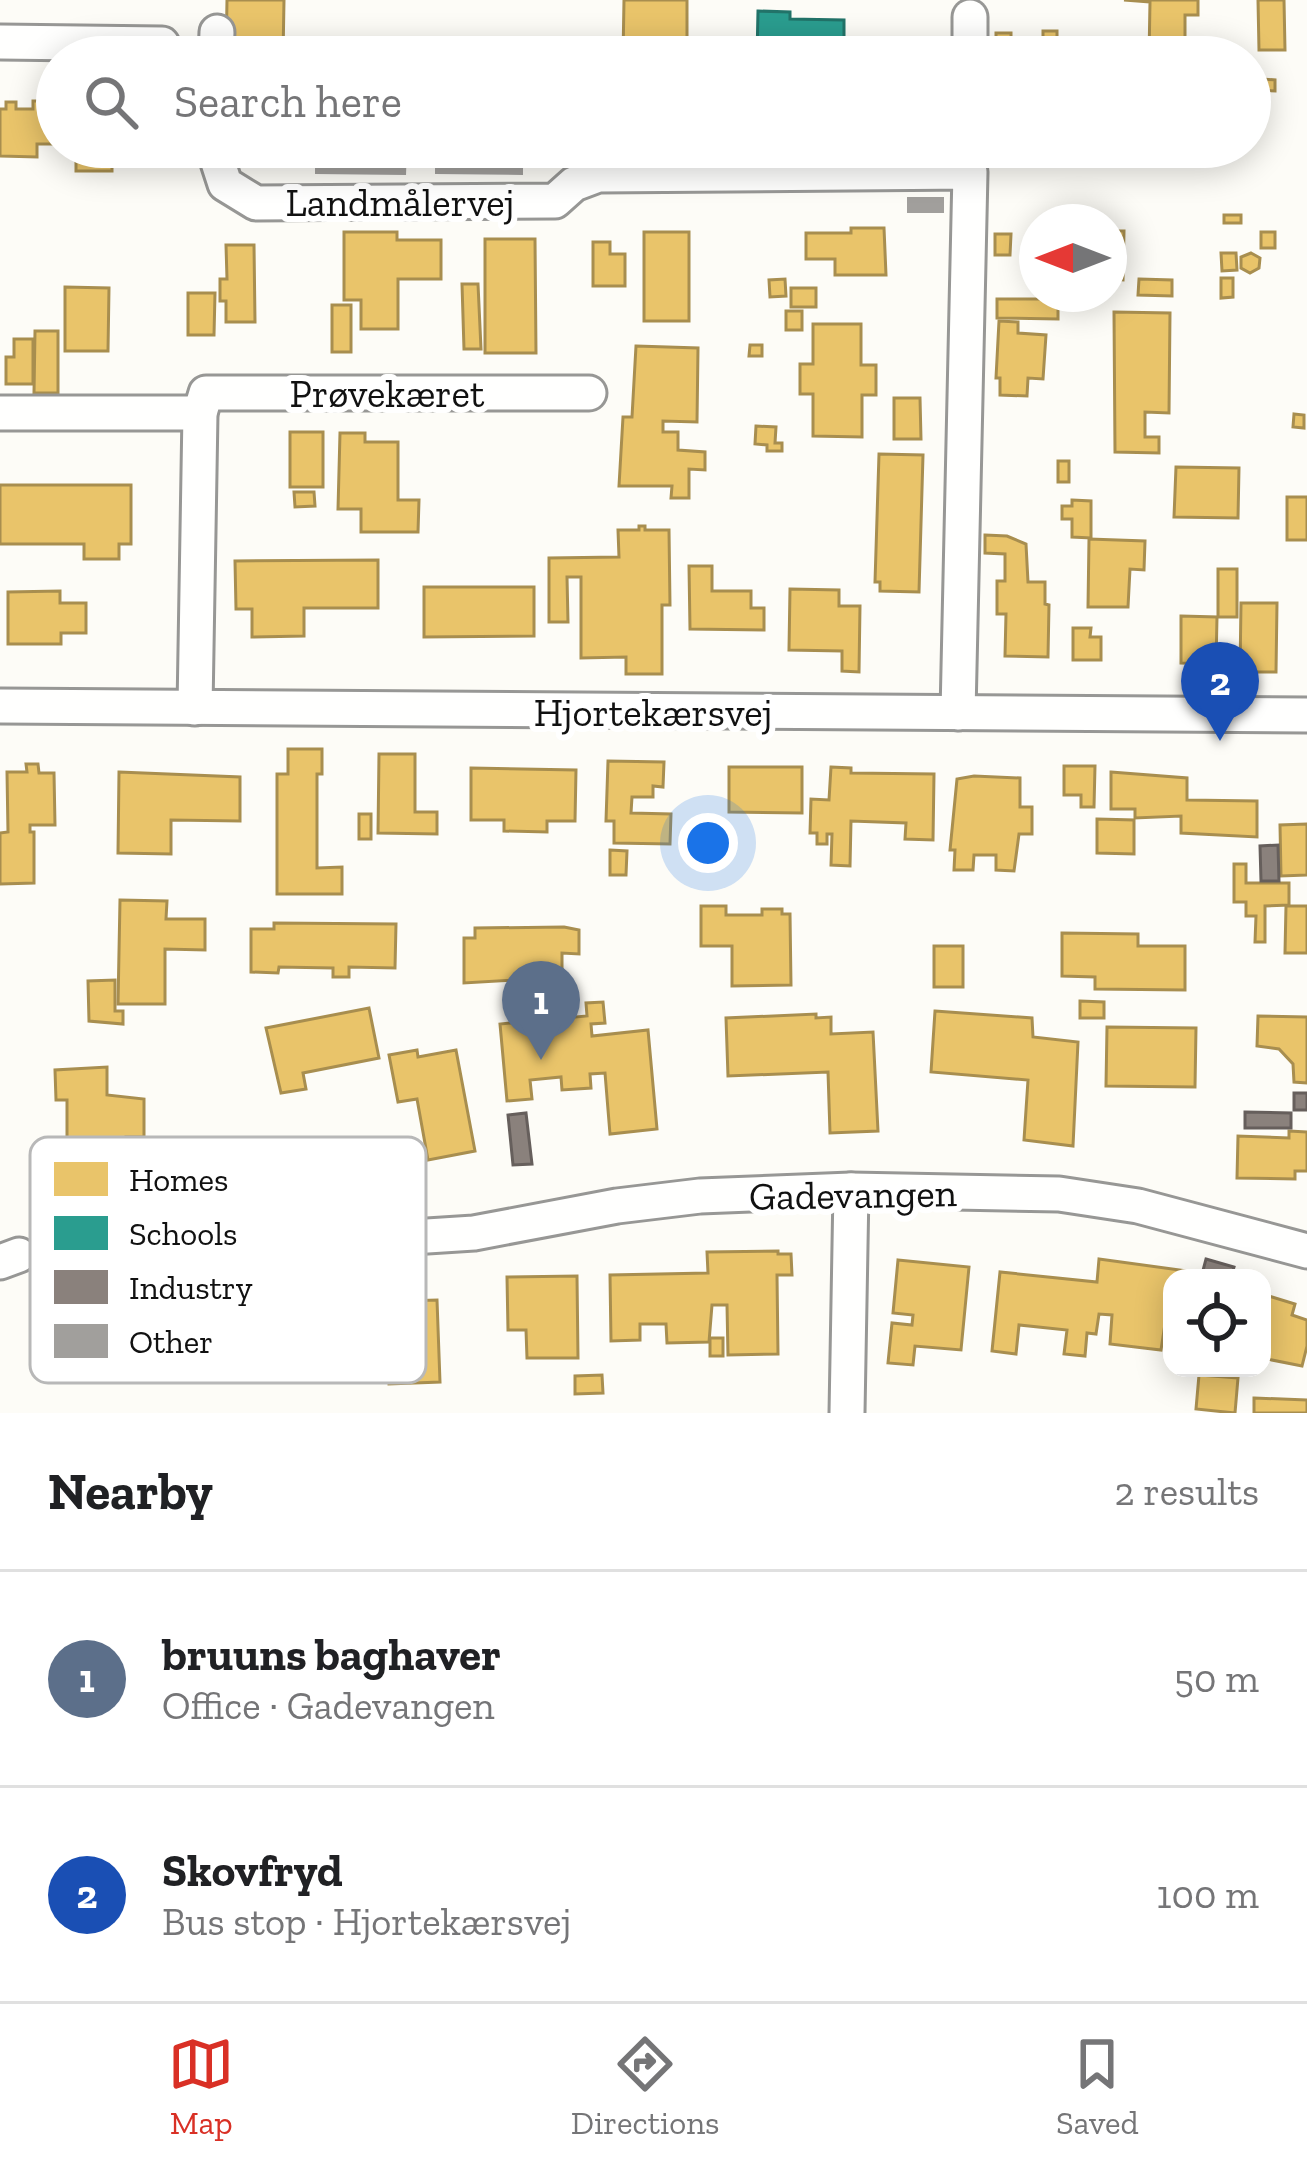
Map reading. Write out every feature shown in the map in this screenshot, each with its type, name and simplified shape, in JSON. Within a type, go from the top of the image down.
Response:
[{"type":"street","points":[[970,17],[970,36]]},
{"type":"street","points":[[0,42],[36,42]]},
{"type":"street","name":"Landmålervej","points":[[220,168],[225,184],[256,203],[555,201],[574,184],[598,175],[761,168]]},
{"type":"street","name":"Landmålervej","points":[[958,713],[970,168]]},
{"type":"street","name":"Prøvekæret","points":[[0,413],[200,413],[206,393],[589,393]]},
{"type":"street","points":[[195,708],[200,413]]},
{"type":"street","name":"Hjortekærsvej","points":[[0,706],[1307,715]]},
{"type":"street","points":[[848,1413],[851,1190]]},
{"type":"street","name":"Gadevangen","points":[[426,1236],[474,1233],[700,1196],[851,1190],[1077,1197],[1138,1206],[1307,1251]]},
{"type":"building: Homes","points":[[227,0],[284,0],[283,36],[226,36]]},
{"type":"building: Homes","points":[[624,0],[687,0],[687,36],[623,36]]},
{"type":"building: Homes","points":[[1124,0],[1198,0],[1198,15],[1185,15],[1185,36],[1149,36],[1150,2]]},
{"type":"building: Homes","points":[[1258,0],[1284,0],[1285,50],[1271,50],[1271,36],[1259,36]]},
{"type":"building: Homes","points":[[36,101],[36,157],[0,156],[0,109],[6,109],[6,102],[16,102],[16,109],[33,109]]},
{"type":"building: Homes","points":[[76,168],[112,168],[112,171]]},
{"type":"building: Homes","points":[[1224,215],[1241,215],[1241,223],[1224,223]]},
{"type":"building: Homes","points":[[851,228],[884,228],[886,275],[835,275],[835,259],[806,259],[806,233],[851,233]]},
{"type":"building: Homes","points":[[344,232],[397,232],[397,240],[441,240],[441,279],[398,279],[398,329],[361,329],[361,300],[344,300]]},
{"type":"building: Homes","points":[[644,232],[689,232],[689,321],[644,321]]},
{"type":"building: Homes","points":[[1261,232],[1275,232],[1275,248],[1261,248]]},
{"type":"building: Homes","points":[[995,234],[1011,234],[1010,255],[995,255]]},
{"type":"building: Homes","points":[[485,239],[535,239],[536,353],[485,353]]},
{"type":"building: Homes","points":[[593,242],[610,242],[610,254],[625,254],[625,286],[593,286]]},
{"type":"building: Homes","points":[[226,245],[254,245],[255,322],[226,322],[220,279],[227,279]]},
{"type":"building: Homes","points":[[1221,253],[1236,253],[1237,270],[1222,271]]},
{"type":"building: Homes","points":[[1251,253],[1260,258],[1259,268],[1250,273],[1241,268],[1241,257]]},
{"type":"building: Homes","points":[[1221,278],[1233,278],[1233,297],[1221,298]]},
{"type":"building: Homes","points":[[785,279],[786,296],[770,297],[769,280]]},
{"type":"building: Homes","points":[[1139,279],[1172,280],[1172,296],[1138,295]]},
{"type":"building: Homes","points":[[462,284],[478,284],[481,349],[464,349]]},
{"type":"building: Homes","points":[[65,287],[109,288],[108,351],[65,351]]},
{"type":"building: Homes","points":[[791,288],[816,288],[816,307],[791,307]]},
{"type":"building: Homes","points":[[188,293],[215,293],[214,335],[188,335]]},
{"type":"building: Homes","points":[[997,299],[1019,299],[1019,312],[1058,312],[1058,319],[997,318]]},
{"type":"building: Homes","points":[[332,305],[351,305],[351,352],[332,352]]},
{"type":"building: Homes","points":[[786,311],[802,311],[802,330],[786,330]]},
{"type":"building: Homes","points":[[1114,312],[1170,313],[1169,413],[1145,412],[1145,437],[1159,437],[1159,453],[1115,452]]},
{"type":"building: Homes","points":[[999,321],[1018,322],[1018,333],[1046,335],[1043,379],[1028,378],[1027,396],[1000,395],[1000,378],[996,378]]},
{"type":"building: Homes","points":[[813,324],[861,324],[861,365],[876,365],[876,395],[862,395],[862,437],[813,436],[813,394],[800,394],[800,364],[813,364]]},
{"type":"building: Homes","points":[[35,331],[58,331],[58,393],[34,393]]},
{"type":"building: Homes","points":[[14,339],[33,339],[33,384],[6,384],[6,357],[14,357]]},
{"type":"building: Homes","points":[[750,345],[762,345],[762,356],[749,356]]},
{"type":"building: Homes","points":[[636,346],[698,348],[697,422],[663,421],[663,432],[678,432],[678,450],[705,452],[705,470],[689,469],[689,498],[671,498],[672,486],[619,486],[623,417],[632,417]]},
{"type":"building: Homes","points":[[894,398],[920,398],[921,439],[894,439]]},
{"type":"building: Homes","points":[[1294,414],[1304,415],[1304,428],[1293,427]]},
{"type":"building: Homes","points":[[756,426],[776,427],[775,443],[782,443],[782,451],[767,451],[767,445],[755,444]]},
{"type":"building: Homes","points":[[290,432],[323,432],[323,487],[290,487]]},
{"type":"building: Homes","points":[[340,433],[365,433],[365,442],[398,442],[398,500],[419,500],[418,532],[361,532],[361,509],[338,509]]},
{"type":"building: Homes","points":[[879,454],[923,455],[919,592],[880,591],[880,582],[875,582]]},
{"type":"building: Homes","points":[[1058,461],[1069,461],[1069,482],[1058,482]]},
{"type":"building: Homes","points":[[1176,467],[1239,468],[1238,518],[1174,517]]},
{"type":"building: Homes","points":[[0,485],[131,485],[131,544],[119,544],[119,559],[84,559],[84,544],[0,544]]},
{"type":"building: Homes","points":[[294,492],[314,492],[315,506],[295,507]]},
{"type":"building: Homes","points":[[1287,497],[1307,497],[1307,540],[1287,540]]},
{"type":"building: Homes","points":[[1072,500],[1091,501],[1091,538],[1072,537],[1072,519],[1062,519],[1062,506],[1072,506]]},
{"type":"building: Homes","points":[[639,526],[669,530],[670,605],[662,605],[662,674],[626,674],[626,657],[581,658],[581,577],[567,577],[568,622],[549,622],[549,558],[619,557],[618,530],[639,530]]},
{"type":"building: Homes","points":[[985,535],[1007,536],[1026,544],[1028,582],[1045,582],[1048,657],[1005,656],[1006,614],[997,614],[997,581],[1005,581],[1005,554],[985,553]]},
{"type":"building: Homes","points":[[1089,539],[1145,541],[1144,570],[1130,569],[1128,607],[1088,607]]},
{"type":"building: Homes","points":[[378,560],[378,608],[304,608],[304,636],[252,637],[252,609],[236,609],[235,561]]},
{"type":"building: Homes","points":[[689,566],[712,566],[712,591],[751,591],[751,608],[764,608],[764,630],[690,629]]},
{"type":"building: Homes","points":[[1218,569],[1237,569],[1237,617],[1218,617]]},
{"type":"building: Homes","points":[[424,587],[534,587],[534,636],[424,637]]},
{"type":"building: Homes","points":[[790,589],[839,590],[839,606],[860,606],[859,672],[842,671],[842,651],[789,650]]},
{"type":"building: Homes","points":[[60,591],[60,603],[86,603],[86,633],[61,633],[61,644],[8,644],[8,592]]},
{"type":"building: Homes","points":[[1241,603],[1277,603],[1276,672],[1240,672]]},
{"type":"building: Homes","points":[[1181,616],[1217,617],[1216,664],[1181,663]]},
{"type":"building: Homes","points":[[1073,628],[1091,628],[1090,637],[1101,637],[1101,660],[1073,660]]},
{"type":"building: Homes","points":[[288,749],[322,749],[322,774],[317,774],[317,868],[342,867],[342,894],[277,894],[277,774],[288,774]]},
{"type":"building: Homes","points":[[379,754],[415,754],[415,812],[437,812],[437,834],[378,833]]},
{"type":"building: Homes","points":[[608,761],[664,762],[663,787],[653,786],[653,797],[632,797],[631,813],[671,814],[670,844],[614,843],[614,821],[606,821]]},
{"type":"building: Homes","points":[[26,764],[38,764],[39,773],[54,773],[55,825],[30,825],[34,883],[0,884],[0,833],[8,832],[7,772],[27,772]]},
{"type":"building: Homes","points":[[1064,766],[1095,766],[1094,807],[1081,807],[1081,795],[1064,795]]},
{"type":"building: Homes","points":[[729,767],[802,767],[802,813],[729,812]]},
{"type":"building: Homes","points":[[831,767],[851,768],[851,773],[934,774],[933,840],[905,839],[906,823],[851,821],[850,866],[831,865],[832,834],[827,834],[827,844],[817,844],[817,833],[810,833],[811,799],[829,800]]},
{"type":"building: Homes","points":[[471,768],[576,770],[575,821],[547,821],[547,832],[504,831],[504,820],[471,820]]},
{"type":"building: Homes","points":[[119,772],[240,777],[240,821],[171,820],[171,854],[118,853]]},
{"type":"building: Homes","points":[[1111,772],[1187,778],[1187,800],[1257,801],[1257,837],[1181,833],[1181,816],[1135,818],[1135,809],[1111,809]]},
{"type":"building: Homes","points":[[1020,778],[1020,807],[1032,807],[1032,834],[1019,834],[1014,871],[996,870],[996,855],[974,855],[973,870],[954,870],[955,850],[950,850],[957,779]]},
{"type":"building: Homes","points":[[359,814],[371,814],[371,839],[359,839]]},
{"type":"building: Homes","points":[[1097,819],[1134,820],[1134,854],[1097,853]]},
{"type":"building: Homes","points":[[1307,824],[1307,875],[1281,876],[1280,825]]},
{"type":"building: Homes","points":[[610,850],[627,851],[626,875],[610,875]]},
{"type":"building: Homes","points":[[1234,864],[1246,864],[1246,883],[1289,883],[1289,905],[1265,906],[1265,942],[1255,942],[1256,916],[1246,916],[1246,902],[1234,902]]},
{"type":"building: Homes","points":[[120,900],[167,901],[166,919],[205,919],[205,950],[165,949],[165,1004],[118,1004]]},
{"type":"building: Homes","points":[[701,906],[726,906],[726,915],[762,915],[762,909],[790,914],[791,985],[732,986],[732,946],[701,946]]},
{"type":"building: Homes","points":[[1286,906],[1307,906],[1307,953],[1285,953]]},
{"type":"building: Homes","points":[[274,923],[396,924],[395,968],[349,967],[349,977],[333,977],[333,968],[279,967],[278,973],[251,972],[251,929],[274,929]]},
{"type":"building: Homes","points":[[475,928],[579,930],[579,954],[562,953],[562,977],[464,983],[464,938],[475,938]]},
{"type":"building: Homes","points":[[1062,933],[1138,934],[1138,946],[1185,946],[1185,990],[1095,989],[1095,977],[1062,976]]},
{"type":"building: Homes","points":[[934,946],[963,946],[963,987],[934,987]]},
{"type":"building: Homes","points":[[115,980],[115,1011],[123,1011],[123,1024],[89,1021],[88,981]]},
{"type":"building: Homes","points":[[1080,1001],[1104,1002],[1104,1018],[1080,1018]]},
{"type":"building: Homes","points":[[603,1002],[605,1023],[591,1024],[592,1036],[648,1030],[657,1129],[610,1134],[605,1073],[590,1074],[591,1088],[562,1090],[561,1077],[530,1080],[532,1099],[507,1101],[500,1024],[587,1016],[586,1003]]},
{"type":"building: Homes","points":[[369,1008],[379,1058],[303,1073],[306,1089],[281,1093],[266,1028]]},
{"type":"building: Homes","points":[[935,1011],[1032,1018],[1033,1037],[1078,1042],[1073,1146],[1024,1140],[1028,1080],[931,1072]]},
{"type":"building: Homes","points":[[816,1014],[816,1018],[831,1017],[831,1034],[873,1032],[878,1131],[830,1133],[828,1072],[728,1076],[726,1018]]},
{"type":"building: Homes","points":[[1258,1016],[1307,1017],[1307,1083],[1294,1082],[1293,1064],[1279,1049],[1257,1046]]},
{"type":"building: Homes","points":[[1107,1027],[1196,1028],[1195,1087],[1106,1086]]},
{"type":"building: Homes","points":[[417,1050],[418,1057],[456,1050],[475,1151],[428,1160],[417,1099],[398,1102],[389,1055]]},
{"type":"building: Homes","points":[[107,1067],[107,1095],[144,1099],[144,1137],[67,1137],[67,1100],[56,1100],[55,1070]]},
{"type":"building: Homes","points":[[1289,1131],[1307,1132],[1307,1171],[1295,1171],[1295,1179],[1237,1178],[1238,1136],[1289,1138]]},
{"type":"building: Homes","points":[[707,1252],[791,1254],[792,1275],[777,1275],[778,1354],[728,1355],[727,1305],[712,1305],[709,1342],[667,1343],[666,1324],[640,1324],[640,1340],[611,1341],[610,1275],[708,1273]]},
{"type":"building: Homes","points":[[1099,1259],[1172,1269],[1163,1269],[1161,1350],[1110,1344],[1112,1315],[1099,1314],[1096,1334],[1087,1333],[1085,1356],[1064,1354],[1067,1330],[1019,1325],[1016,1354],[992,1351],[1000,1272],[1097,1282]]},
{"type":"building: Homes","points":[[898,1260],[969,1267],[961,1350],[915,1346],[913,1365],[888,1363],[892,1323],[912,1325],[913,1315],[893,1313]]},
{"type":"building: Homes","points":[[577,1276],[578,1358],[527,1358],[526,1330],[508,1330],[507,1277]]},
{"type":"building: Homes","points":[[1271,1297],[1295,1304],[1292,1315],[1307,1320],[1302,1366],[1271,1360]]},
{"type":"building: Homes","points":[[426,1300],[437,1300],[440,1382],[426,1383]]},
{"type":"building: Homes","points":[[710,1338],[723,1338],[723,1356],[710,1356]]},
{"type":"building: Homes","points":[[602,1375],[603,1393],[575,1394],[575,1376]]},
{"type":"building: Homes","points":[[1199,1377],[1238,1378],[1235,1413],[1196,1409]]},
{"type":"building: Homes","points":[[1254,1398],[1307,1400],[1307,1413],[1254,1413]]},
{"type":"building: Schools","points":[[758,11],[790,12],[790,19],[844,20],[844,36],[757,36]]},
{"type":"building: Industry","points":[[1278,845],[1279,881],[1261,881],[1260,846]]},
{"type":"building: Industry","points":[[1294,1093],[1307,1093],[1307,1110],[1294,1110]]},
{"type":"building: Industry","points":[[1245,1112],[1291,1113],[1291,1128],[1245,1128]]},
{"type":"building: Industry","points":[[526,1113],[532,1164],[513,1165],[508,1115]]},
{"type":"building: Industry","points":[[1206,1259],[1234,1267],[1233,1269],[1203,1269]]},
{"type":"building: Other","points":[[315,168],[406,168],[406,175],[315,174]]},
{"type":"building: Other","points":[[435,168],[523,168],[523,175],[435,174]]},
{"type":"building: Other","points":[[907,197],[944,197],[944,213],[907,213]]},
{"type":"place","name":"Skovfryd","points":[[1220,741]]},
{"type":"place","name":"bruuns baghaver","points":[[541,1060]]}]
